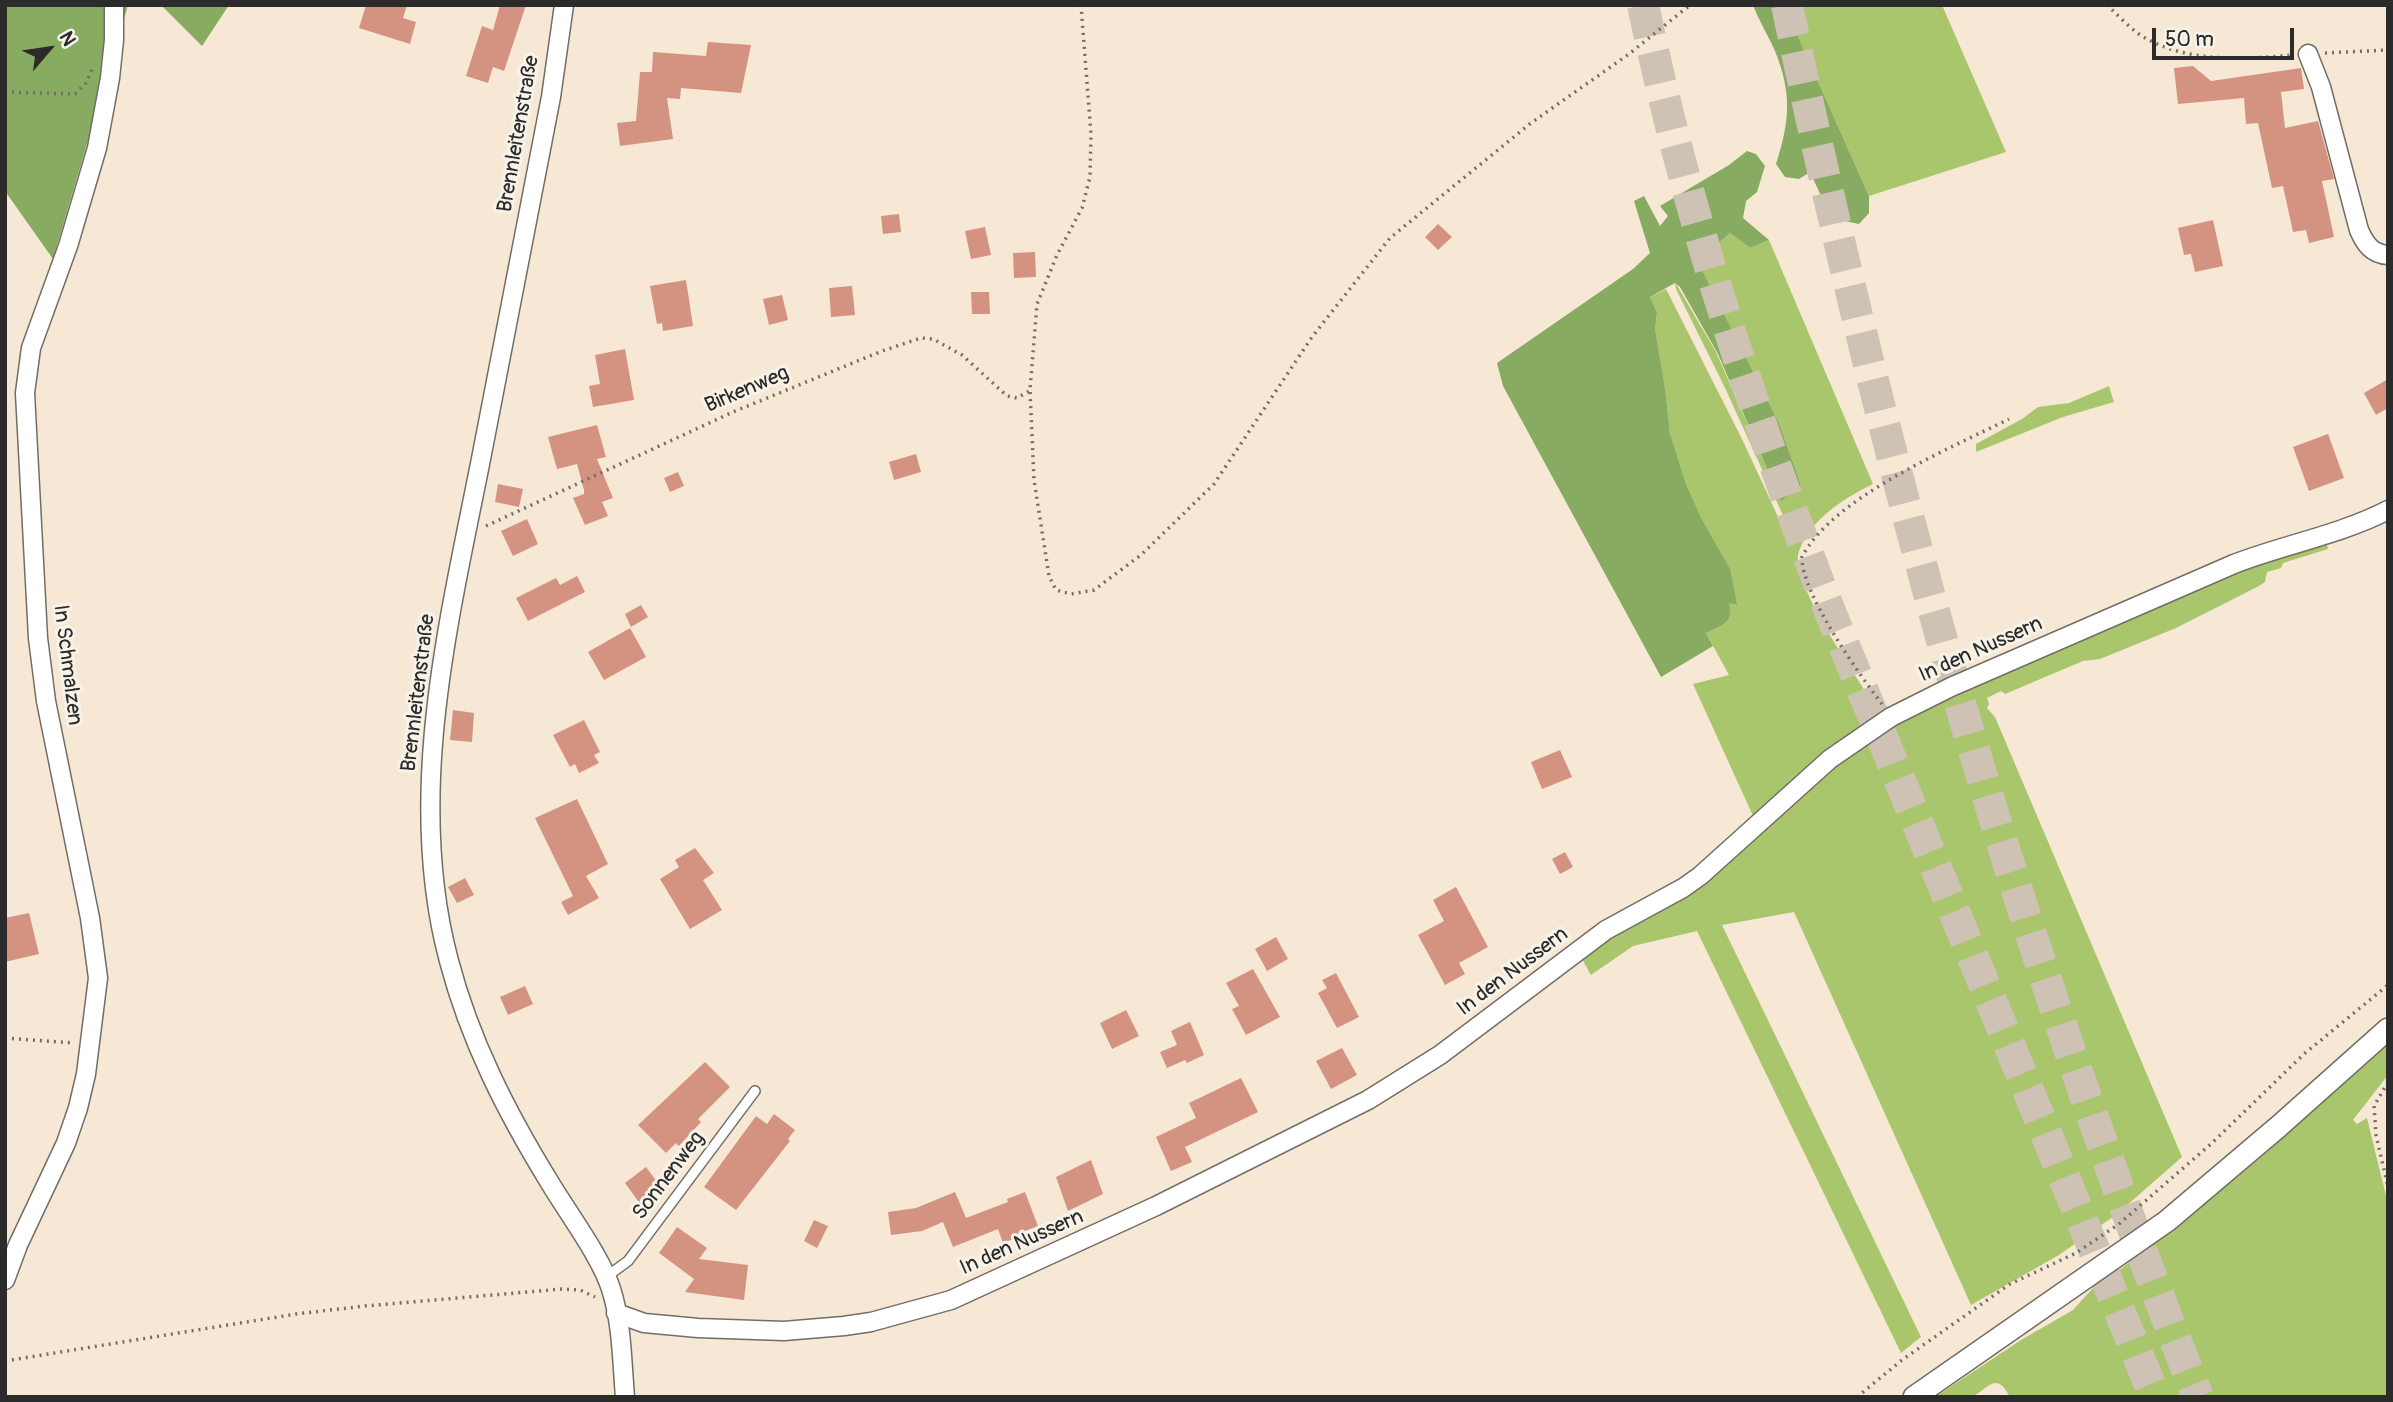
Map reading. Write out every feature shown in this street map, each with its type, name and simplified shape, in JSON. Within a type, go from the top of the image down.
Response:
[{"type":"street","name":"In Schmalzen","points":[[5,1280],[70,1131],[86,1074],[98,978],[90,918],[38,638],[25,393],[32,348],[68,246],[97,148],[110,78],[114,5]]},
{"type":"street","name":"Brennleitenstraße","points":[[564,5],[551,97],[446,643],[433,738],[432,847],[442,929],[462,1006],[499,1095],[607,1278],[616,1313],[625,1397]]},
{"type":"street","points":[[2308,54],[2324,98],[2359,230],[2370,249],[2388,255]]},
{"type":"street","name":"In den Nussern","points":[[616,1313],[644,1323],[739,1330],[809,1329],[871,1322],[951,1300],[1156,1206],[1368,1100],[1440,1055],[1606,930],[1700,876],[1830,759],[1891,717],[1951,687],[2234,564],[2346,527],[2388,510]]},
{"type":"street","points":[[1914,1397],[2167,1221],[2388,1029]]},
{"type":"lane","name":"Sonnenweg","points":[[607,1278],[628,1261],[755,1091]]},
{"type":"path","points":[[1081,5],[1091,134],[1090,177],[1082,208],[1053,264],[1037,304],[1030,390],[1034,480],[1049,576],[1056,590],[1062,593],[1087,592],[1100,586],[1141,555],[1214,484],[1312,337],[1390,239],[1531,123],[1629,54],[1690,5]]},
{"type":"path","points":[[2108,5],[2148,40],[2194,55],[2252,58],[2388,50]]},
{"type":"path","points":[[5,92],[75,94],[86,83],[100,54],[114,40]]},
{"type":"path","name":"Birkenweg","points":[[467,530],[481,528],[744,407],[921,338],[933,339],[962,355],[1007,396],[1017,398],[1030,390]]},
{"type":"path","points":[[1891,717],[1866,684],[1827,622],[1805,577],[1802,556],[1818,533],[1863,498],[1914,467],[2009,419]]},
{"type":"path","points":[[1857,1397],[1902,1360],[2010,1284],[2076,1253],[2119,1224],[2212,1143],[2304,1055],[2388,985]]},
{"type":"path","points":[[5,1038],[89,1044]]},
{"type":"path","points":[[2388,1082],[2374,1106],[2376,1135],[2388,1187]]},
{"type":"path","points":[[5,1361],[296,1314],[562,1289],[579,1290],[597,1298],[616,1313]]},
{"type":"green space","points":[[5,5],[128,5],[53,259],[5,191]]},
{"type":"green space","points":[[161,5],[229,5],[202,46]]},
{"type":"green space","points":[[1753,5],[1784,5],[1869,196],[1869,213],[1859,224],[1840,220],[1822,198],[1810,172],[1799,179],[1785,177],[1776,164],[1786,120],[1784,80],[1775,51]]},
{"type":"green space","points":[[1784,5],[1942,5],[2006,152],[1869,196]]},
{"type":"green space","points":[[1747,151],[1756,154],[1765,166],[1757,192],[1746,201],[1743,218],[1769,240],[1750,248],[1730,233],[1698,262],[1779,423],[1801,485],[1781,501],[1718,354],[1680,287],[1675,283],[1650,297],[1657,312],[1655,329],[1670,433],[1686,484],[1701,518],[1730,569],[1737,605],[1729,603],[1728,619],[1706,633],[1713,646],[1661,677],[1503,386],[1497,363],[1633,269],[1650,253],[1634,201],[1644,196],[1660,226],[1668,216],[1660,206],[1729,165]]},
{"type":"green space","points":[[1730,233],[1750,248],[1769,240],[1873,484],[1840,503],[1820,519],[1804,540],[1799,551],[1798,564],[1813,604],[1874,709],[1870,720],[1754,818],[1693,684],[1729,675],[1706,633],[1728,602],[1736,605],[1686,484],[1670,433],[1655,329],[1657,312],[1650,297],[1666,289],[1743,441],[1785,532],[1786,522],[1676,289],[1675,282],[1716,352],[1781,500],[1801,485],[1779,423],[1698,262]]},
{"type":"green space","points":[[2109,386],[2114,402],[2063,417],[1976,452],[1976,444],[2022,419],[2038,407],[2069,403]]},
{"type":"green space","points":[[2326,539],[2328,549],[2283,563],[2281,568],[2267,572],[2265,582],[2259,586],[2176,628],[2100,659],[2083,661],[2005,694],[2001,691],[1987,698],[1987,708],[1995,717],[2182,1157],[2117,1214],[2059,1255],[1971,1305],[1794,912],[1722,925],[1921,1337],[1901,1353],[1697,931],[1633,946],[1591,975],[1582,959],[1607,938],[1695,891],[1802,791],[1864,743],[1928,706],[2208,581]]},
{"type":"green space","points":[[2388,1044],[2388,1075],[2353,1120],[2357,1124],[2367,1118],[2388,1204],[2388,1397],[2010,1397],[2005,1388],[1995,1383],[1970,1397],[1935,1397],[2021,1340],[2073,1310],[2093,1288],[2103,1287],[2112,1281],[2112,1276],[2259,1159]]},
{"type":"building","points":[[366,5],[407,5],[403,18],[416,22],[410,44],[359,28]]},
{"type":"building","points":[[500,5],[526,5],[504,71],[493,67],[488,83],[466,76],[482,26],[493,30]]},
{"type":"building","points":[[708,42],[751,45],[741,93],[681,88],[680,99],[667,98],[673,139],[620,146],[617,123],[636,121],[640,72],[652,72],[653,52],[706,56]]},
{"type":"building","points":[[2193,66],[2211,81],[2301,68],[2304,89],[2281,92],[2285,128],[2318,121],[2334,179],[2322,181],[2334,237],[2309,243],[2306,230],[2293,232],[2283,186],[2272,188],[2258,123],[2246,124],[2244,98],[2178,104],[2174,68]]},
{"type":"building","points":[[899,214],[901,232],[883,234],[881,216]]},
{"type":"building","points":[[2213,220],[2223,266],[2195,272],[2191,254],[2184,255],[2178,228]]},
{"type":"building","points":[[1438,224],[1452,237],[1438,250],[1425,237]]},
{"type":"building","points":[[985,227],[991,255],[971,259],[965,231]]},
{"type":"building","points":[[1035,252],[1036,277],[1014,278],[1013,253]]},
{"type":"building","points":[[686,280],[693,326],[663,331],[662,323],[657,324],[650,286]]},
{"type":"building","points":[[852,286],[855,315],[831,317],[829,288]]},
{"type":"building","points":[[971,292],[989,292],[990,314],[972,314]]},
{"type":"building","points":[[782,295],[788,320],[769,325],[763,299]]},
{"type":"building","points":[[625,349],[634,400],[593,407],[589,386],[600,384],[595,355]]},
{"type":"building","points":[[2388,379],[2388,408],[2376,415],[2364,393]]},
{"type":"building","points":[[597,425],[606,457],[597,459],[613,498],[602,502],[608,516],[585,525],[573,498],[584,494],[577,464],[557,469],[548,437]]},
{"type":"building","points":[[2328,434],[2344,478],[2309,491],[2293,447]]},
{"type":"building","points":[[916,454],[921,472],[894,480],[889,462]]},
{"type":"building","points":[[678,472],[684,486],[670,492],[664,478]]},
{"type":"building","points":[[498,484],[523,489],[519,507],[495,502]]},
{"type":"building","points":[[527,519],[538,544],[513,556],[501,531]]},
{"type":"building","points":[[577,576],[585,592],[528,621],[516,598],[556,578],[560,585]]},
{"type":"building","points":[[641,605],[648,617],[631,627],[625,614]]},
{"type":"building","points":[[630,628],[646,657],[604,680],[588,652]]},
{"type":"building","points":[[453,710],[474,713],[472,742],[450,740]]},
{"type":"building","points":[[584,720],[600,752],[594,755],[599,763],[579,773],[575,764],[570,767],[553,735]]},
{"type":"building","points":[[1560,750],[1572,777],[1542,789],[1531,762]]},
{"type":"building","points":[[577,799],[608,864],[586,876],[599,898],[568,915],[561,902],[573,896],[535,818]]},
{"type":"building","points":[[695,848],[714,873],[703,880],[722,910],[690,929],[660,879],[679,867],[675,860]]},
{"type":"building","points":[[1565,852],[1573,867],[1560,874],[1552,859]]},
{"type":"building","points":[[465,878],[474,895],[457,903],[448,887]]},
{"type":"building","points":[[1456,887],[1488,947],[1459,963],[1465,974],[1445,985],[1418,935],[1444,921],[1433,900]]},
{"type":"building","points":[[29,913],[39,954],[5,962],[5,918]]},
{"type":"building","points":[[1276,937],[1288,959],[1267,971],[1255,949]]},
{"type":"building","points":[[1253,969],[1280,1017],[1246,1035],[1232,1009],[1239,1006],[1226,983]]},
{"type":"building","points":[[1336,973],[1359,1017],[1337,1028],[1318,993],[1327,988],[1322,980]]},
{"type":"building","points":[[525,986],[533,1004],[508,1015],[500,997]]},
{"type":"building","points":[[1126,1010],[1139,1036],[1112,1049],[1100,1023]]},
{"type":"building","points":[[1190,1022],[1204,1055],[1167,1068],[1160,1052],[1177,1045],[1171,1031]]},
{"type":"building","points":[[1342,1048],[1357,1075],[1331,1089],[1316,1061]]},
{"type":"building","points":[[705,1062],[730,1087],[698,1119],[701,1122],[679,1146],[676,1143],[666,1153],[638,1125]]},
{"type":"building","points":[[1241,1078],[1258,1112],[1185,1147],[1192,1162],[1171,1171],[1156,1137],[1196,1118],[1189,1103]]},
{"type":"building","points":[[774,1114],[795,1130],[788,1139],[790,1141],[736,1210],[704,1187],[756,1116],[767,1124]]},
{"type":"building","points":[[1091,1160],[1103,1194],[1068,1211],[1056,1177]]},
{"type":"building","points":[[646,1167],[660,1186],[654,1190],[657,1193],[641,1205],[625,1183]]},
{"type":"building","points":[[955,1192],[966,1218],[1008,1202],[1007,1199],[1025,1192],[1038,1226],[1003,1243],[998,1229],[953,1247],[943,1222],[922,1231],[891,1235],[888,1212],[916,1208]]},
{"type":"building","points":[[814,1220],[828,1226],[817,1248],[804,1241]]},
{"type":"building","points":[[677,1227],[707,1248],[699,1259],[748,1265],[744,1300],[685,1292],[694,1279],[659,1253]]},
{"type":"tunnel","points":[[1643,5],[1701,237],[1749,389],[1802,539],[2155,1397]]},
{"type":"tunnel","points":[[1787,5],[1868,359],[1962,710],[2015,884],[2072,1056],[2198,1397]]}]
